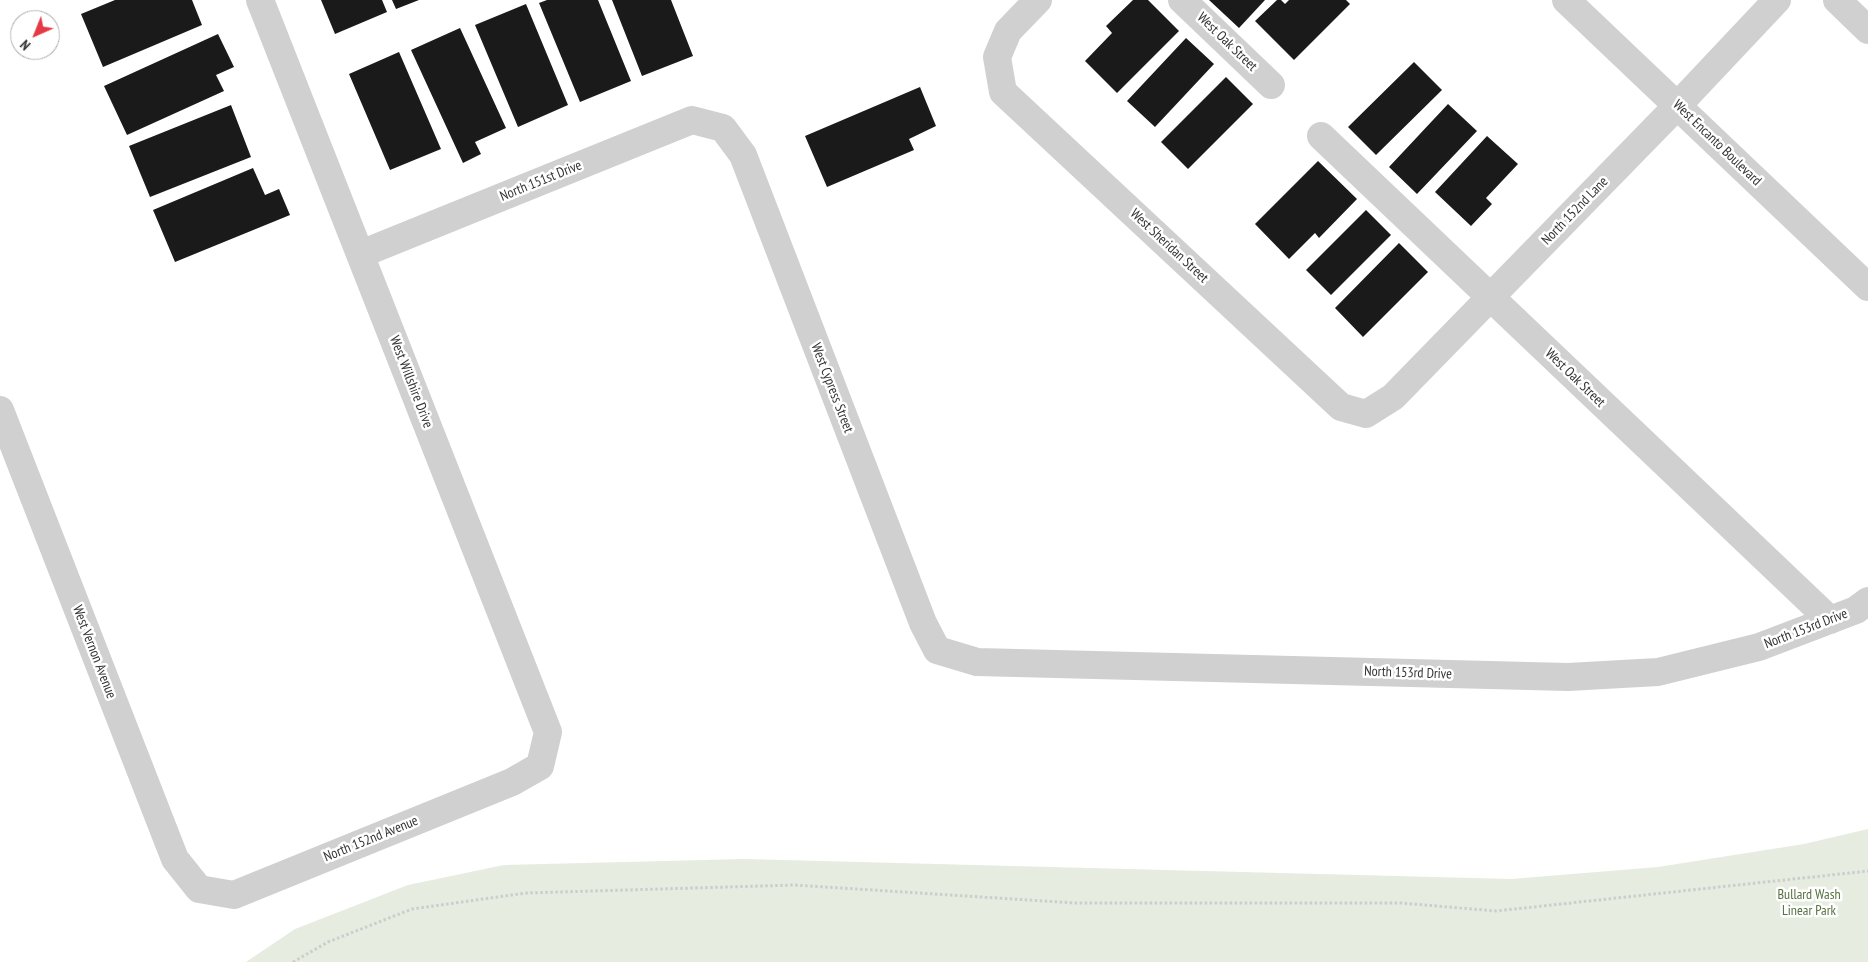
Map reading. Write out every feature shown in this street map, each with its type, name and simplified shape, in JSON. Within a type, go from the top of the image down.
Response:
[{"type":"street","name":"West Willshire Drive","points":[[260,0],[548,732],[540,766]]},
{"type":"street","name":"West Sheridan Street","points":[[1038,0],[1008,31],[997,57],[1003,92],[1341,407],[1366,414]]},
{"type":"street","name":"West Oak Street","points":[[1182,0],[1270,85]]},
{"type":"street","name":"West Encanto Boulevard","points":[[1566,0],[1868,287]]},
{"type":"street","name":"North 152nd Lane","points":[[1366,414],[1393,397],[1678,105],[1777,0]]},
{"type":"street","points":[[1837,0],[1868,30]]},
{"type":"street","name":"North 151st Drive","points":[[361,254],[692,120],[723,128]]},
{"type":"street","name":"West Cypress Street","points":[[723,128],[743,155],[922,623],[937,650]]},
{"type":"street","name":"West Oak Street","points":[[1321,136],[1830,620]]},
{"type":"street","name":"West Vernon Avenue","points":[[0,410],[175,858],[199,889]]},
{"type":"street","name":"North 153rd Drive","points":[[937,650],[977,662],[1568,677],[1658,672],[1759,647],[1856,610],[1868,601]]},
{"type":"street","name":"North 152nd Avenue","points":[[199,889],[234,895],[512,782],[540,766]]},
{"type":"path","points":[[293,962],[328,942],[412,909],[526,893],[794,885],[1075,903],[1401,903],[1496,911],[1868,872]]},
{"type":"green space","name":"Bullard Wash Linear Park","points":[[1868,829],[1868,962],[246,962],[295,929],[408,885],[504,865],[744,859],[1511,879],[1658,867],[1804,844]]},
{"type":"building","points":[[115,0],[192,0],[202,25],[103,67],[81,14]]},
{"type":"building","points":[[321,0],[382,0],[387,12],[335,34]]},
{"type":"building","points":[[392,0],[419,0],[396,9]]},
{"type":"building","points":[[547,0],[598,0],[631,81],[580,102],[539,3]]},
{"type":"building","points":[[612,0],[671,0],[693,56],[642,76]]},
{"type":"building","points":[[1133,0],[1148,0],[1179,31],[1117,93],[1085,61],[1112,33],[1106,26]]},
{"type":"building","points":[[1209,0],[1265,0],[1239,28]]},
{"type":"building","points":[[1277,0],[1281,0],[1285,4],[1289,0],[1346,0],[1350,4],[1294,60],[1255,21]]},
{"type":"building","points":[[526,4],[568,105],[518,127],[475,25]]},
{"type":"building","points":[[460,28],[506,128],[475,142],[481,154],[463,163],[411,50]]},
{"type":"building","points":[[218,34],[234,67],[216,75],[224,91],[127,135],[104,86]]},
{"type":"building","points":[[1186,38],[1214,64],[1155,127],[1127,101]]},
{"type":"building","points":[[399,52],[441,149],[390,170],[349,74]]},
{"type":"building","points":[[1414,62],[1442,90],[1376,155],[1348,127]]},
{"type":"building","points":[[1226,77],[1253,104],[1188,169],[1161,142]]},
{"type":"building","points":[[920,87],[936,126],[909,139],[914,150],[827,187],[805,136]]},
{"type":"building","points":[[1448,104],[1477,131],[1417,194],[1389,167]]},
{"type":"building","points":[[231,105],[251,157],[150,197],[129,146]]},
{"type":"building","points":[[1487,136],[1518,164],[1486,198],[1492,204],[1471,226],[1435,192]]},
{"type":"building","points":[[1318,161],[1357,199],[1319,238],[1315,233],[1289,259],[1255,224]]},
{"type":"building","points":[[253,168],[265,195],[279,189],[290,215],[175,262],[153,210]]},
{"type":"building","points":[[1366,210],[1391,235],[1331,295],[1306,270]]},
{"type":"building","points":[[1399,243],[1428,272],[1363,337],[1335,308]]}]
